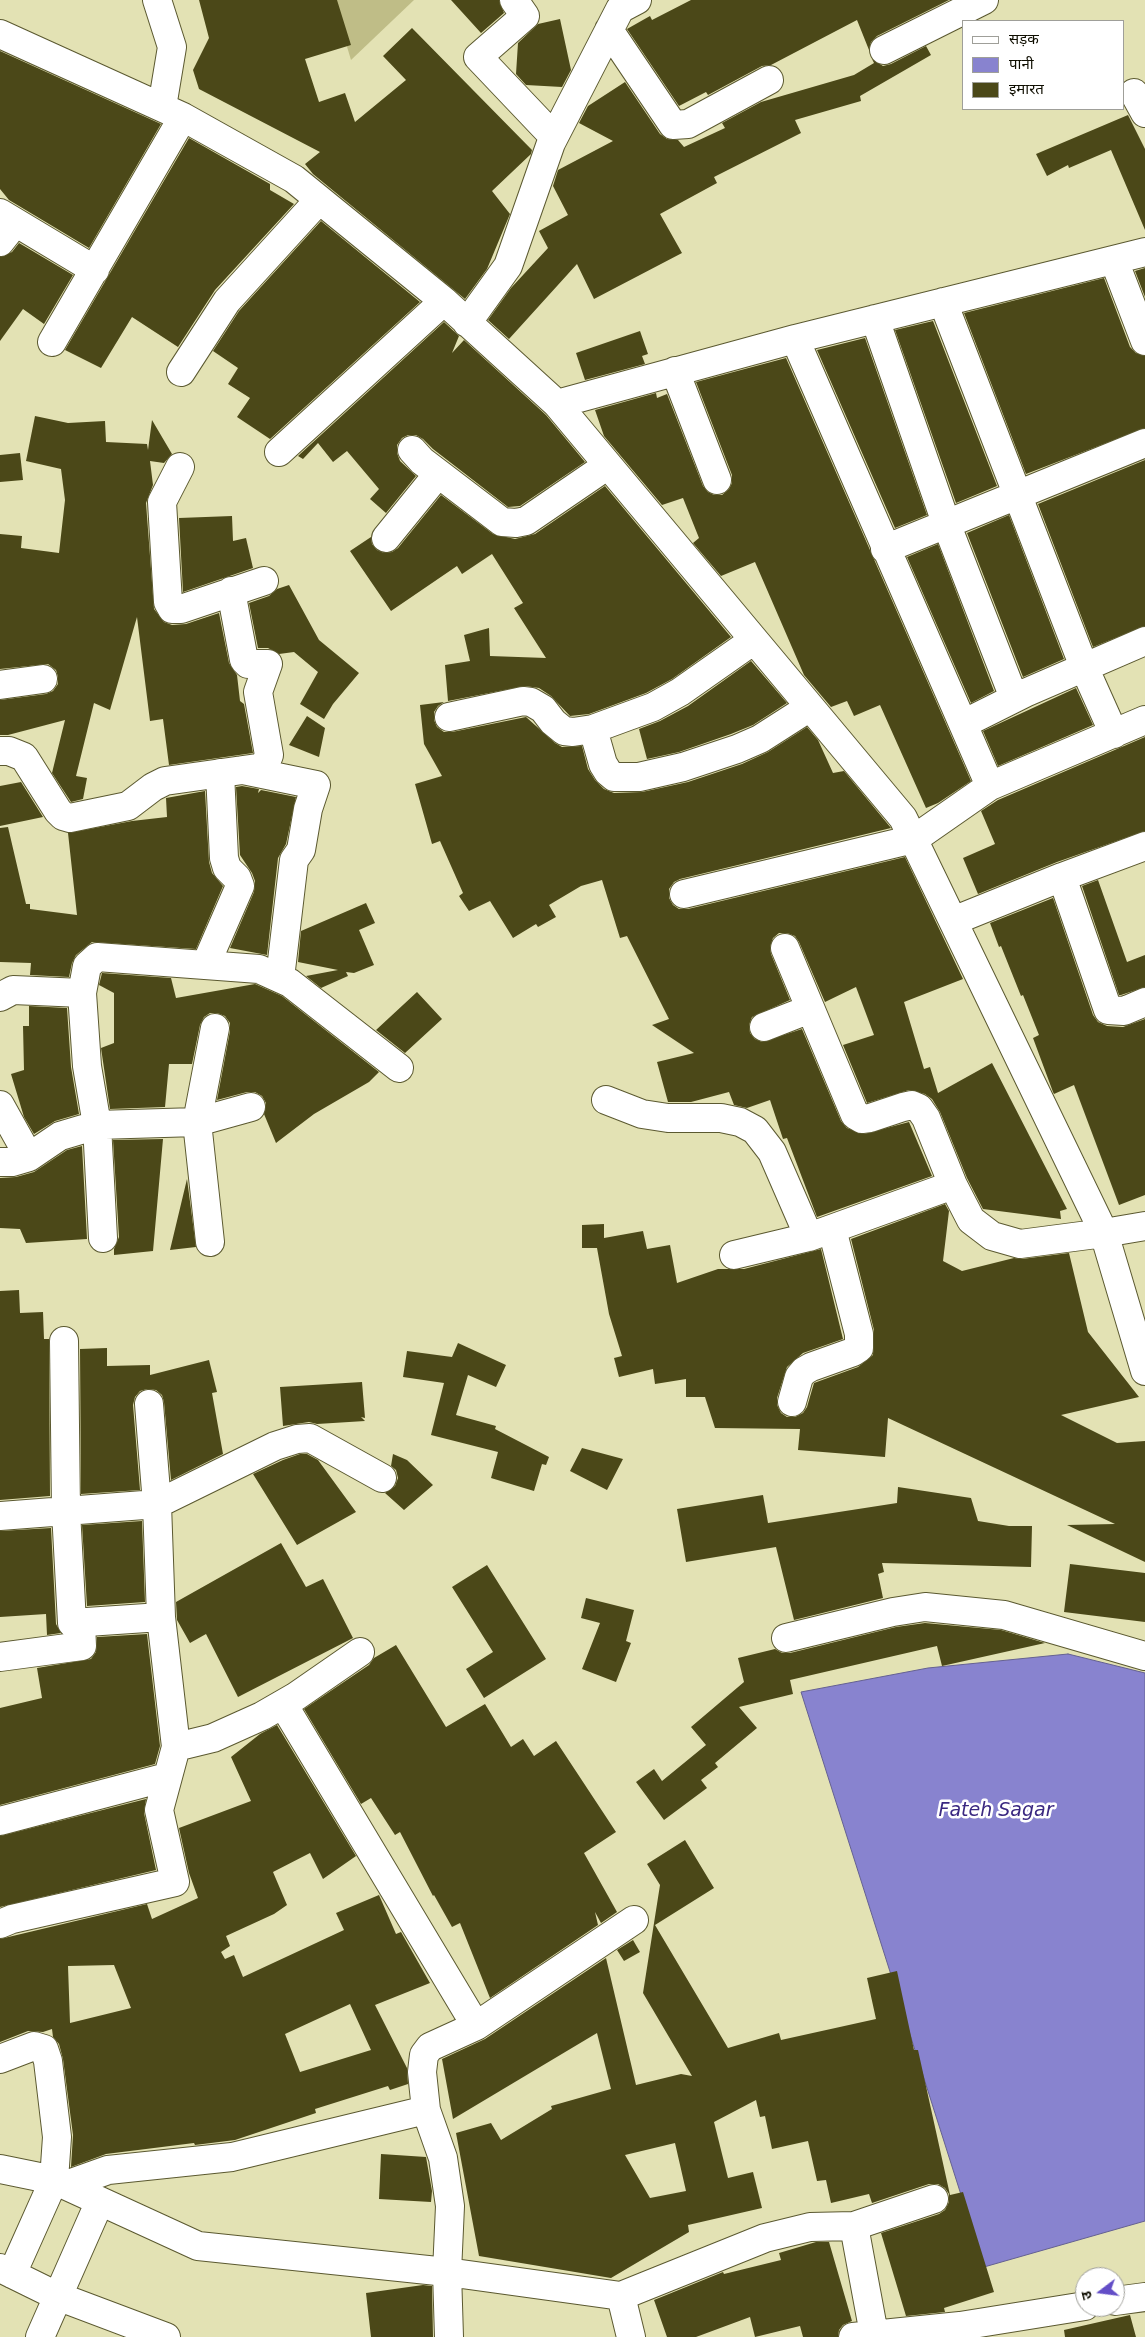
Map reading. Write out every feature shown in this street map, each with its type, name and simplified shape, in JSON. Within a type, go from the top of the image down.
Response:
[{"type":"street","points":[[52,342],[95,270],[173,112],[172,47],[157,0]]},
{"type":"street","points":[[514,0],[525,16],[478,57],[554,136]]},
{"type":"street","points":[[468,322],[508,266],[554,136],[620,9],[637,0]]},
{"type":"street","points":[[884,50],[984,0]]},
{"type":"street","points":[[609,30],[673,125],[688,124],[769,80]]},
{"type":"street","points":[[0,34],[173,112],[294,179],[444,301],[556,404],[903,818],[1104,1233],[1145,1371]]},
{"type":"street","points":[[181,372],[227,301],[319,200]]},
{"type":"street","points":[[5,226],[95,270]]},
{"type":"street","points":[[556,404],[795,339],[1145,252]]},
{"type":"street","points":[[1114,260],[1145,341]]},
{"type":"street","points":[[279,452],[444,301]]},
{"type":"street","points":[[942,302],[1084,668],[1114,734]]},
{"type":"street","points":[[875,319],[946,523],[1014,698]]},
{"type":"street","points":[[795,339],[990,786]]},
{"type":"street","points":[[675,371],[717,480]]},
{"type":"street","points":[[885,549],[1145,443]]},
{"type":"street","points":[[412,450],[438,474],[502,522],[516,523],[526,521],[608,465]]},
{"type":"street","points":[[180,467],[162,502],[168,602],[172,609],[181,609],[264,581]]},
{"type":"street","points":[[386,538],[438,474]]},
{"type":"street","points":[[0,752],[9,750],[24,757],[58,811],[63,816],[70,818],[128,806],[153,787],[165,781],[264,767],[269,755],[258,692],[268,664],[248,664],[244,660],[231,591]]},
{"type":"street","points":[[449,716],[523,701],[531,702],[543,709],[558,727],[564,731],[573,732],[593,729],[653,706],[680,692],[754,640]]},
{"type":"street","points":[[963,724],[1014,698],[1145,641]]},
{"type":"street","points":[[0,685],[43,679]]},
{"type":"street","points":[[593,729],[603,764],[608,772],[614,777],[639,777],[683,767],[737,749],[760,739],[810,707]]},
{"type":"street","points":[[684,894],[914,839],[990,786],[1145,720]]},
{"type":"street","points":[[206,964],[240,886],[237,878],[227,868],[224,858],[230,771]]},
{"type":"street","points":[[230,771],[316,785],[308,809],[301,850],[294,860],[280,978]]},
{"type":"street","points":[[953,921],[1145,846]]},
{"type":"street","points":[[1062,877],[1108,1010],[1124,1011],[1145,1002]]},
{"type":"street","points":[[785,948],[855,1115],[862,1119],[912,1105],[919,1108],[926,1118],[953,1185],[971,1220],[992,1236],[1020,1244],[1145,1226]]},
{"type":"street","points":[[103,1238],[97,1126],[87,1066],[82,993],[87,966],[97,958],[259,968],[280,978],[352,1029],[399,1068]]},
{"type":"street","points":[[2,991],[24,990],[82,993]]},
{"type":"street","points":[[764,1027],[810,1009]]},
{"type":"street","points":[[210,1242],[197,1122],[215,1028]]},
{"type":"street","points":[[606,1100],[650,1115],[668,1118],[721,1118],[740,1122],[755,1130],[772,1152],[821,1233],[859,1334],[859,1348],[804,1371],[799,1377],[792,1402]]},
{"type":"street","points":[[0,1105],[29,1157]]},
{"type":"street","points":[[0,1162],[12,1162],[29,1157],[60,1136],[97,1126],[197,1122],[251,1107]]},
{"type":"street","points":[[734,1255],[821,1233],[953,1185]]},
{"type":"street","points":[[64,1341],[66,1511],[72,1623],[161,1617]]},
{"type":"street","points":[[0,1924],[175,1882],[159,1810],[176,1747],[161,1617],[157,1504],[149,1404]]},
{"type":"street","points":[[0,1516],[157,1504],[275,1446],[296,1439],[310,1438],[382,1478]]},
{"type":"street","points":[[786,1638],[892,1612],[925,1607],[1004,1615],[1145,1656]]},
{"type":"street","points":[[0,1657],[82,1646],[81,1622]]},
{"type":"street","points":[[176,1747],[213,1738],[262,1716],[360,1652]]},
{"type":"street","points":[[283,1704],[476,2026]]},
{"type":"street","points":[[0,1822],[167,1777]]},
{"type":"street","points":[[449,2337],[447,2272],[450,2206],[443,2158],[426,2110],[422,2072],[424,2055],[430,2047],[476,2026],[634,1920]]},
{"type":"street","points":[[0,2059],[34,2046],[40,2046],[46,2054],[57,2138],[60,2183],[6,2271],[57,2296],[166,2337]]},
{"type":"street","points":[[60,2183],[108,2170],[232,2157],[426,2110]]},
{"type":"street","points":[[0,2169],[60,2183],[198,2246],[447,2272],[621,2296],[765,2238],[810,2227],[854,2226],[934,2199]]},
{"type":"street","points":[[40,2337],[100,2201]]},
{"type":"street","points":[[854,2226],[863,2335],[960,2326],[1075,2308]]},
{"type":"street","points":[[621,2296],[631,2337]]},
{"type":"street","points":[[1125,2300],[1145,2297]]},
{"type":"shaded area","points":[[333,0],[414,0],[351,60]]},
{"type":"water","name":"Fateh Sagar","points":[[1068,1654],[1145,1673],[1145,2221],[984,2267],[801,1692],[928,1668]]},
{"type":"building","points":[[199,0],[337,0],[351,45],[305,59],[319,102],[345,93],[355,122],[406,80],[383,56],[412,28],[532,150],[531,154],[492,191],[510,214],[487,269],[465,299],[313,174],[305,164],[320,152],[199,89],[193,70],[209,38]]},
{"type":"building","points":[[451,0],[499,0],[504,13],[481,33]]},
{"type":"building","points":[[691,0],[949,0],[877,36],[871,42],[869,50],[857,20],[771,65],[762,66],[708,95],[706,92],[679,106],[627,29],[650,16],[652,20]]},
{"type":"building","points":[[560,19],[571,70],[562,87],[526,85],[516,74],[518,43],[538,24]]},
{"type":"building","points":[[926,46],[931,55],[860,96],[861,101],[795,120],[801,133],[714,177],[717,183],[660,214],[682,253],[594,299],[577,264],[509,339],[488,320],[511,288],[548,248],[539,231],[568,215],[553,186],[558,170],[613,141],[579,123],[588,106],[625,82],[660,134],[667,139],[678,140],[684,147],[725,128],[722,123],[761,102],[854,75],[874,63],[872,59],[883,66],[891,64]]},
{"type":"building","points":[[0,51],[161,124],[89,248],[9,200],[0,189]]},
{"type":"building","points":[[1128,115],[1145,149],[1145,230],[1111,150],[1069,168],[1068,165],[1047,176],[1036,154]]},
{"type":"building","points":[[189,138],[270,184],[270,190],[294,204],[215,290],[178,347],[132,317],[101,368],[65,350]]},
{"type":"building","points":[[321,221],[420,302],[270,439],[237,417],[250,398],[228,384],[238,368],[213,351],[239,311]]},
{"type":"building","points":[[19,243],[73,275],[44,324],[23,309],[0,341],[0,257],[12,252]]},
{"type":"building","points":[[1145,268],[1145,297],[1135,271]]},
{"type":"building","points":[[1104,278],[1130,347],[1136,353],[1145,356],[1145,428],[1026,474],[964,313]]},
{"type":"building","points":[[933,321],[997,486],[956,503],[895,330]]},
{"type":"building","points":[[444,322],[459,336],[452,353],[464,340],[546,415],[585,462],[520,506],[508,507],[433,449],[423,439],[416,435],[408,435],[402,438],[397,445],[397,453],[400,461],[416,476],[386,513],[370,499],[379,489],[347,451],[333,462],[318,443],[303,459],[298,456]]},
{"type":"building","points":[[640,331],[648,354],[642,356],[645,364],[585,380],[576,353]]},
{"type":"building","points":[[865,338],[927,515],[895,528],[817,350]]},
{"type":"building","points":[[786,358],[971,781],[938,803],[926,808],[880,705],[854,716],[847,701],[831,707],[804,675],[755,562],[721,576],[693,543],[699,538],[683,498],[662,505],[604,436],[595,410],[656,393],[657,398],[667,394],[703,486],[714,495],[722,495],[729,489],[732,483],[732,475],[696,382]]},
{"type":"building","points":[[35,416],[68,423],[105,421],[106,442],[147,444],[148,450],[152,420],[172,454],[164,463],[150,461],[153,485],[146,503],[154,609],[164,622],[172,625],[186,624],[219,613],[229,663],[237,675],[240,701],[244,704],[253,753],[169,765],[163,719],[150,721],[137,617],[110,710],[94,703],[76,776],[87,778],[83,799],[71,802],[52,773],[65,720],[8,735],[0,735],[0,700],[46,694],[53,691],[58,684],[56,670],[48,664],[0,669],[0,534],[22,536],[21,548],[59,553],[65,500],[61,469],[26,461]]},
{"type":"building","points":[[20,453],[23,480],[0,482],[0,455]]},
{"type":"building","points":[[1145,460],[1145,626],[1093,647],[1038,504]]},
{"type":"building","points":[[605,486],[731,637],[672,679],[646,693],[589,714],[570,716],[551,696],[539,688],[525,686],[448,701],[445,665],[470,661],[464,635],[489,628],[490,656],[546,658],[514,608],[523,603],[492,554],[462,574],[457,566],[391,611],[350,551],[371,537],[372,544],[377,550],[384,553],[392,552],[398,548],[441,495],[493,534],[515,539],[535,534]]},
{"type":"building","points":[[1009,515],[1064,659],[1023,677],[967,533]]},
{"type":"building","points":[[232,516],[233,541],[246,538],[253,568],[183,592],[179,518]]},
{"type":"building","points":[[938,544],[994,691],[971,703],[907,557]]},
{"type":"building","points":[[289,585],[319,640],[359,673],[333,704],[324,719],[300,704],[318,672],[294,652],[279,654],[268,648],[258,648],[249,603],[269,596],[277,589]]},
{"type":"building","points":[[751,661],[787,703],[753,725],[731,734],[679,752],[647,759],[639,729],[660,721],[688,706]]},
{"type":"building","points":[[1076,688],[1093,725],[998,766],[983,731]]},
{"type":"building","points":[[444,702],[434,712],[434,720],[437,727],[444,732],[526,717],[562,747],[582,746],[588,769],[595,780],[604,789],[614,793],[642,792],[688,782],[742,764],[768,752],[807,727],[818,740],[833,773],[844,771],[891,828],[680,879],[674,882],[669,889],[669,898],[673,905],[679,909],[688,909],[905,857],[963,979],[904,1002],[924,1069],[930,1067],[938,1093],[992,1063],[1067,1209],[1060,1211],[1061,1219],[983,1209],[967,1178],[940,1112],[932,1099],[925,1094],[909,1090],[867,1103],[843,1045],[874,1035],[856,987],[825,1002],[799,942],[795,936],[787,933],[779,933],[773,938],[770,947],[771,954],[790,1000],[752,1017],[749,1025],[750,1033],[755,1039],[762,1042],[802,1029],[841,1121],[847,1128],[864,1134],[909,1122],[932,1176],[817,1217],[787,1138],[783,1139],[770,1100],[747,1108],[734,1105],[729,1092],[691,1102],[668,1102],[657,1062],[694,1053],[652,1025],[669,1019],[627,936],[620,938],[602,880],[581,886],[549,905],[556,917],[538,927],[536,924],[513,938],[490,901],[469,911],[459,896],[463,893],[440,841],[432,844],[415,784],[442,776],[424,744],[420,705]]},
{"type":"building","points":[[307,716],[325,728],[319,757],[289,745]]},
{"type":"building","points":[[1145,737],[1145,831],[1057,862],[978,894],[963,858],[995,844],[981,811],[998,800]]},
{"type":"building","points":[[21,782],[43,817],[0,826],[0,786]]},
{"type":"building","points":[[242,786],[259,789],[258,793],[261,790],[296,797],[286,844],[278,858],[267,955],[230,948],[254,892],[255,881],[240,855],[236,787]]},
{"type":"building","points":[[205,791],[209,862],[212,873],[223,886],[196,949],[92,942],[76,955],[69,977],[30,975],[31,963],[0,962],[0,828],[8,827],[26,904],[30,904],[30,909],[77,915],[68,833],[132,821],[167,817],[166,798]]},
{"type":"building","points":[[1098,880],[1127,962],[1145,955],[1145,987],[1121,995],[1119,995],[1082,886]]},
{"type":"building","points":[[1053,898],[1093,1015],[1098,1022],[1107,1026],[1123,1027],[1145,1019],[1145,1195],[1119,1205],[1074,1085],[1054,1094],[1053,1092],[1033,1038],[1039,1035],[990,923]]},
{"type":"building","points":[[366,903],[375,923],[359,930],[374,965],[354,973],[346,972],[348,976],[321,988],[306,976],[338,970],[298,962],[301,931]]},
{"type":"building","points":[[102,973],[171,978],[176,998],[255,984],[282,996],[379,1072],[369,1082],[314,1114],[276,1143],[264,1114],[266,1103],[262,1096],[255,1092],[247,1092],[217,1100],[230,1023],[225,1016],[210,1013],[204,1017],[200,1025],[192,1064],[169,1064],[165,1107],[110,1109],[101,1048],[114,1043],[114,993],[99,985]]},
{"type":"building","points":[[417,992],[442,1019],[405,1053],[376,1030]]},
{"type":"building","points":[[29,1006],[67,1008],[71,1067],[79,1114],[55,1121],[34,1134],[24,1117],[11,1074],[24,1070],[23,1026],[29,1026]]},
{"type":"building","points":[[163,1139],[153,1251],[114,1255],[114,1249],[119,1237],[113,1140]]},
{"type":"building","points":[[82,1146],[87,1239],[26,1243],[20,1229],[0,1228],[0,1178],[16,1177],[34,1172],[67,1150]]},
{"type":"building","points":[[187,1179],[196,1247],[170,1250]]},
{"type":"building","points":[[945,1204],[949,1211],[943,1261],[962,1271],[1014,1258],[1022,1259],[1069,1253],[1088,1332],[1139,1397],[1061,1415],[1117,1443],[1145,1441],[1145,1562],[1067,1525],[1115,1524],[888,1418],[885,1457],[798,1450],[800,1429],[715,1428],[705,1397],[686,1397],[686,1379],[655,1384],[653,1369],[619,1377],[614,1358],[622,1356],[609,1314],[597,1248],[582,1248],[582,1225],[604,1224],[604,1238],[643,1231],[647,1249],[670,1245],[677,1283],[718,1269],[744,1269],[821,1249],[843,1339],[803,1353],[787,1367],[777,1398],[777,1405],[781,1413],[787,1417],[795,1417],[803,1413],[807,1407],[814,1383],[858,1367],[873,1355],[874,1330],[851,1239]]},
{"type":"building","points":[[19,1290],[20,1313],[43,1312],[44,1339],[49,1339],[50,1496],[0,1500],[0,1291]]},
{"type":"building","points":[[458,1343],[506,1365],[496,1387],[468,1375],[456,1415],[496,1426],[495,1429],[549,1457],[546,1465],[542,1464],[534,1491],[491,1478],[498,1452],[431,1435],[444,1383],[403,1377],[407,1351],[452,1357]]},
{"type":"building","points":[[107,1348],[107,1366],[150,1365],[150,1375],[209,1360],[217,1392],[212,1393],[223,1454],[171,1480],[164,1402],[162,1395],[156,1390],[147,1389],[140,1391],[135,1397],[133,1405],[140,1490],[81,1494],[80,1349]]},
{"type":"building","points":[[362,1382],[365,1418],[361,1417],[365,1421],[317,1424],[309,1422],[283,1426],[280,1387]]},
{"type":"building","points":[[582,1448],[623,1459],[607,1490],[570,1471]]},
{"type":"building","points":[[300,1454],[307,1454],[318,1460],[356,1512],[297,1545],[253,1474]]},
{"type":"building","points":[[393,1454],[407,1460],[433,1485],[404,1510],[385,1493],[395,1486],[398,1478],[396,1470],[391,1466]]},
{"type":"building","points":[[898,1487],[971,1498],[978,1521],[1009,1526],[1032,1526],[1031,1567],[882,1563],[884,1572],[878,1574],[883,1598],[794,1620],[776,1547],[686,1562],[677,1509],[763,1495],[768,1523],[897,1503]]},
{"type":"building","points":[[142,1521],[145,1602],[87,1606],[82,1525]]},
{"type":"building","points":[[51,1528],[56,1624],[61,1633],[47,1635],[46,1614],[0,1617],[0,1531]]},
{"type":"building","points":[[281,1543],[306,1587],[323,1579],[353,1638],[238,1697],[206,1634],[190,1643],[177,1620],[176,1602]]},
{"type":"building","points":[[1070,1564],[1145,1573],[1145,1622],[1064,1612]]},
{"type":"building","points":[[487,1565],[546,1659],[484,1698],[466,1669],[493,1652],[452,1587]]},
{"type":"building","points":[[586,1598],[634,1610],[626,1641],[631,1643],[616,1682],[582,1669],[600,1623],[581,1618]]},
{"type":"building","points":[[925,1623],[1001,1630],[1045,1643],[942,1666],[937,1646],[790,1680],[793,1694],[739,1707],[757,1728],[715,1763],[718,1767],[701,1780],[707,1788],[664,1820],[636,1782],[654,1769],[662,1781],[706,1745],[691,1727],[744,1682],[738,1658],[775,1649],[782,1653],[790,1653],[896,1627]]},
{"type":"building","points":[[147,1634],[160,1746],[155,1764],[0,1805],[0,1708],[42,1698],[37,1668],[91,1659],[96,1652],[97,1637]]},
{"type":"building","points":[[396,1645],[446,1727],[485,1704],[511,1747],[523,1739],[534,1756],[556,1741],[616,1832],[584,1853],[617,1912],[601,1923],[595,1912],[598,1925],[490,1998],[460,1923],[452,1927],[433,1896],[400,1832],[395,1835],[371,1798],[361,1804],[304,1709],[369,1665],[374,1658]]},
{"type":"building","points":[[277,1725],[356,1856],[323,1879],[310,1853],[273,1872],[287,1905],[274,1914],[226,1936],[230,1946],[221,1952],[225,1959],[234,1955],[243,1977],[344,1930],[336,1913],[379,1895],[396,1934],[401,1932],[430,1983],[375,2005],[407,2068],[408,2084],[390,2090],[388,2086],[315,2109],[316,2113],[235,2140],[106,2154],[71,2167],[73,2135],[63,2059],[59,2044],[53,2037],[52,2029],[43,2032],[28,2031],[0,2042],[0,1939],[147,1904],[152,1919],[198,1898],[189,1873],[179,1828],[251,1801],[231,1757],[260,1734]],"holes":[[[114,1965],[131,2008],[70,2023],[68,1966]],[[350,2004],[371,2050],[300,2072],[285,2034]]]},
{"type":"building","points":[[146,1799],[144,1813],[156,1870],[0,1907],[0,1836]]},
{"type":"building","points":[[685,1840],[714,1888],[655,1925],[728,2048],[779,2033],[781,2040],[876,2019],[867,1978],[897,1971],[914,2050],[918,2050],[950,2195],[963,2192],[994,2292],[944,2308],[945,2312],[906,2316],[881,2233],[939,2214],[945,2210],[949,2202],[949,2194],[945,2188],[938,2184],[929,2184],[872,2203],[869,2194],[831,2203],[826,2180],[817,2181],[808,2141],[772,2149],[765,2116],[760,2117],[756,2100],[714,2122],[728,2178],[753,2172],[762,2208],[688,2225],[689,2232],[611,2278],[479,2256],[456,2133],[491,2123],[501,2140],[552,2109],[551,2106],[611,2089],[597,2033],[453,2119],[442,2059],[485,2039],[606,1958],[636,2085],[681,2074],[692,2076],[643,1993],[660,1885],[647,1864]],"holes":[[[675,2143],[686,2191],[650,2198],[625,2155]]]},
{"type":"building","points":[[633,1940],[640,1952],[624,1961],[617,1950]]},
{"type":"building","points":[[381,2154],[426,2157],[432,2191],[431,2202],[379,2199]]},
{"type":"building","points":[[816,2242],[829,2242],[852,2321],[843,2325],[839,2330],[838,2337],[803,2337],[800,2326],[755,2337],[750,2317],[696,2337],[667,2337],[654,2300],[723,2272],[724,2274],[781,2260],[779,2253]]},
{"type":"building","points":[[423,2285],[432,2286],[433,2337],[371,2337],[366,2293]]},
{"type":"building","points":[[1130,2315],[1136,2337],[1065,2337],[1064,2330]]}]
